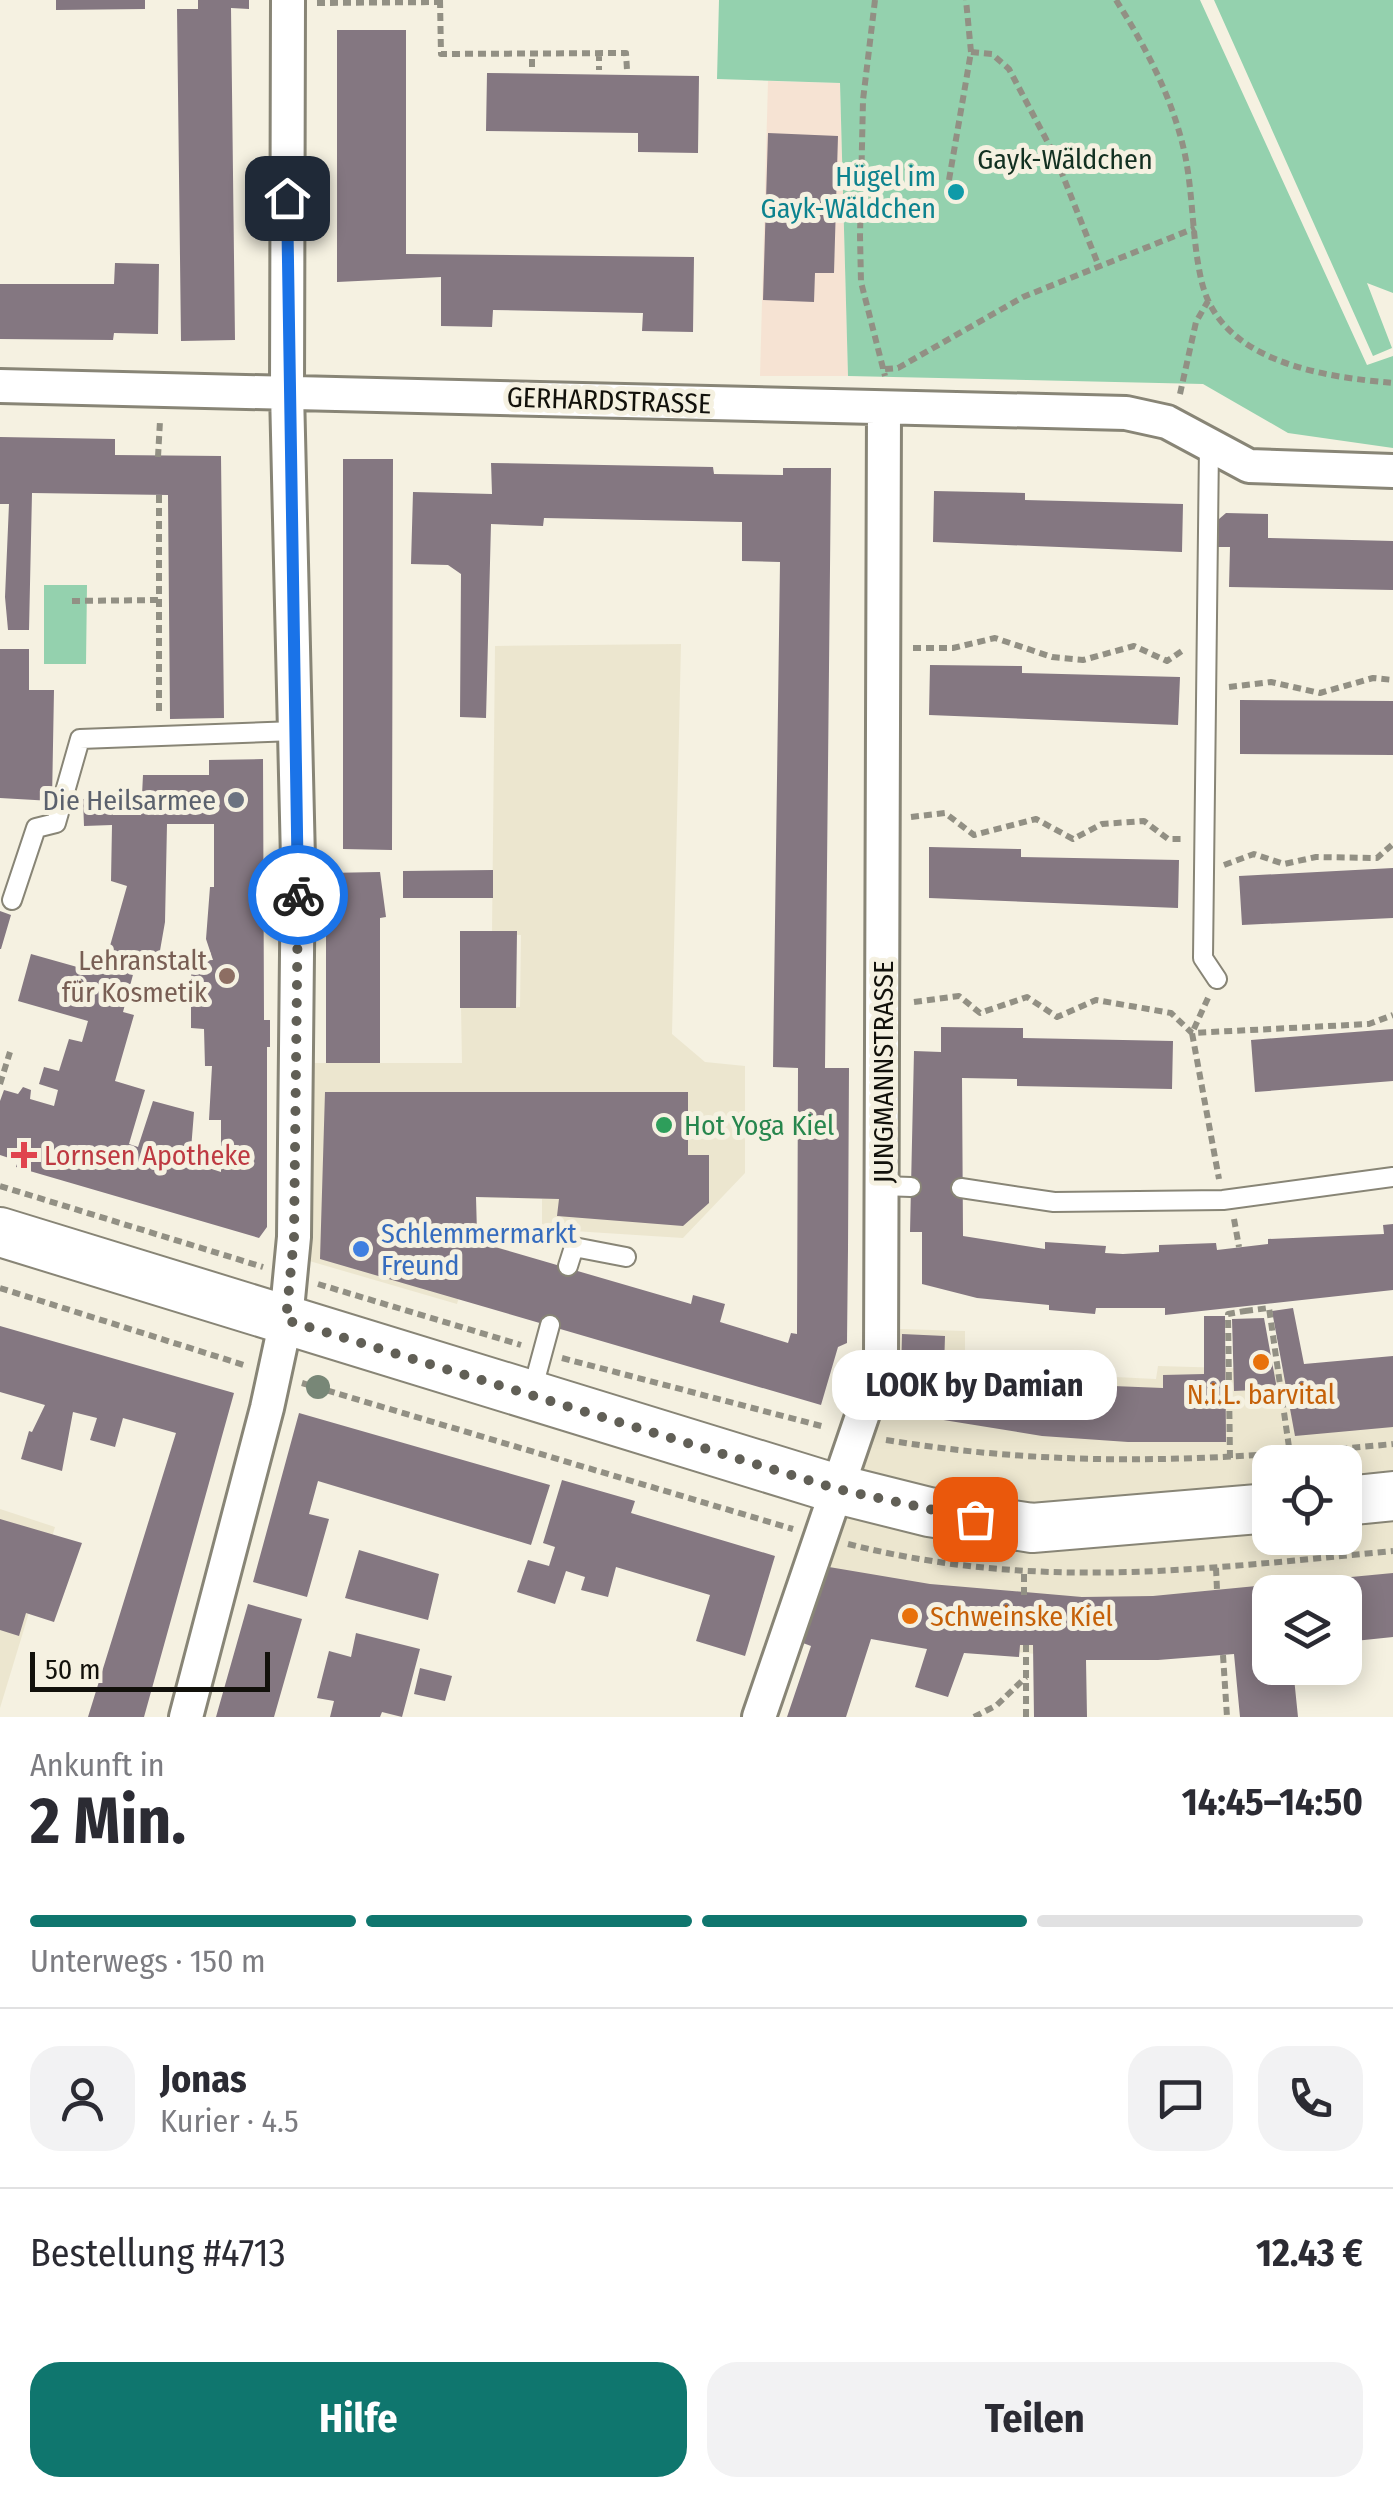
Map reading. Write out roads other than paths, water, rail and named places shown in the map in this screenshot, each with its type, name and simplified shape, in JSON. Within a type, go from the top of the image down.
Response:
[{"type":"main road","points":[[0,1232],[288,1297],[536,1374],[837,1489],[929,1512],[1032,1528],[1252,1510]]},
{"type":"main road","points":[[1362,1499],[1393,1496]]},
{"type":"street","points":[[186,1717],[274,1375],[288,1297],[297,998],[287,392],[288,2]]},
{"type":"street","name":"GERHARDSTRASSE","points":[[0,386],[1126,412],[1166,422],[1210,446],[1266,469],[1393,472]]},
{"type":"street","name":"JUNGMANNSTRASSE","points":[[759,1717],[881,1360],[896,1186],[883,1008],[884,408]]},
{"type":"lane","points":[[1210,446],[1203,958],[1217,979]]},
{"type":"lane","points":[[12,900],[36,828],[56,822],[80,739],[294,732]]},
{"type":"lane","points":[[961,1188],[1054,1202],[1223,1200],[1393,1178]]},
{"type":"lane","points":[[568,1266],[574,1247],[626,1257]]},
{"type":"lane","points":[[536,1374],[550,1324]]},
{"type":"place","name":"Hügel im Gayk-Wäldchen","points":[[956,192]]},
{"type":"place","name":"Die Heilsarmee","points":[[236,800]]},
{"type":"place","name":"Lehranstalt für Kosmetik","points":[[227,976]]},
{"type":"place","name":"Hot Yoga Kiel","points":[[664,1125]]},
{"type":"place","name":"Lornsen Apotheke","points":[[24,1155]]},
{"type":"place","name":"Schlemmermarkt Freund","points":[[361,1249]]},
{"type":"place","name":"N.i.L. barvital","points":[[1261,1362]]},
{"type":"place","name":"LOOK by Damian","points":[[975,1519]]},
{"type":"place","name":"Schweinske Kiel","points":[[910,1616]]},
{"type":"park label","name":"Gayk-Wäldchen","points":[[1065,159]]}]
